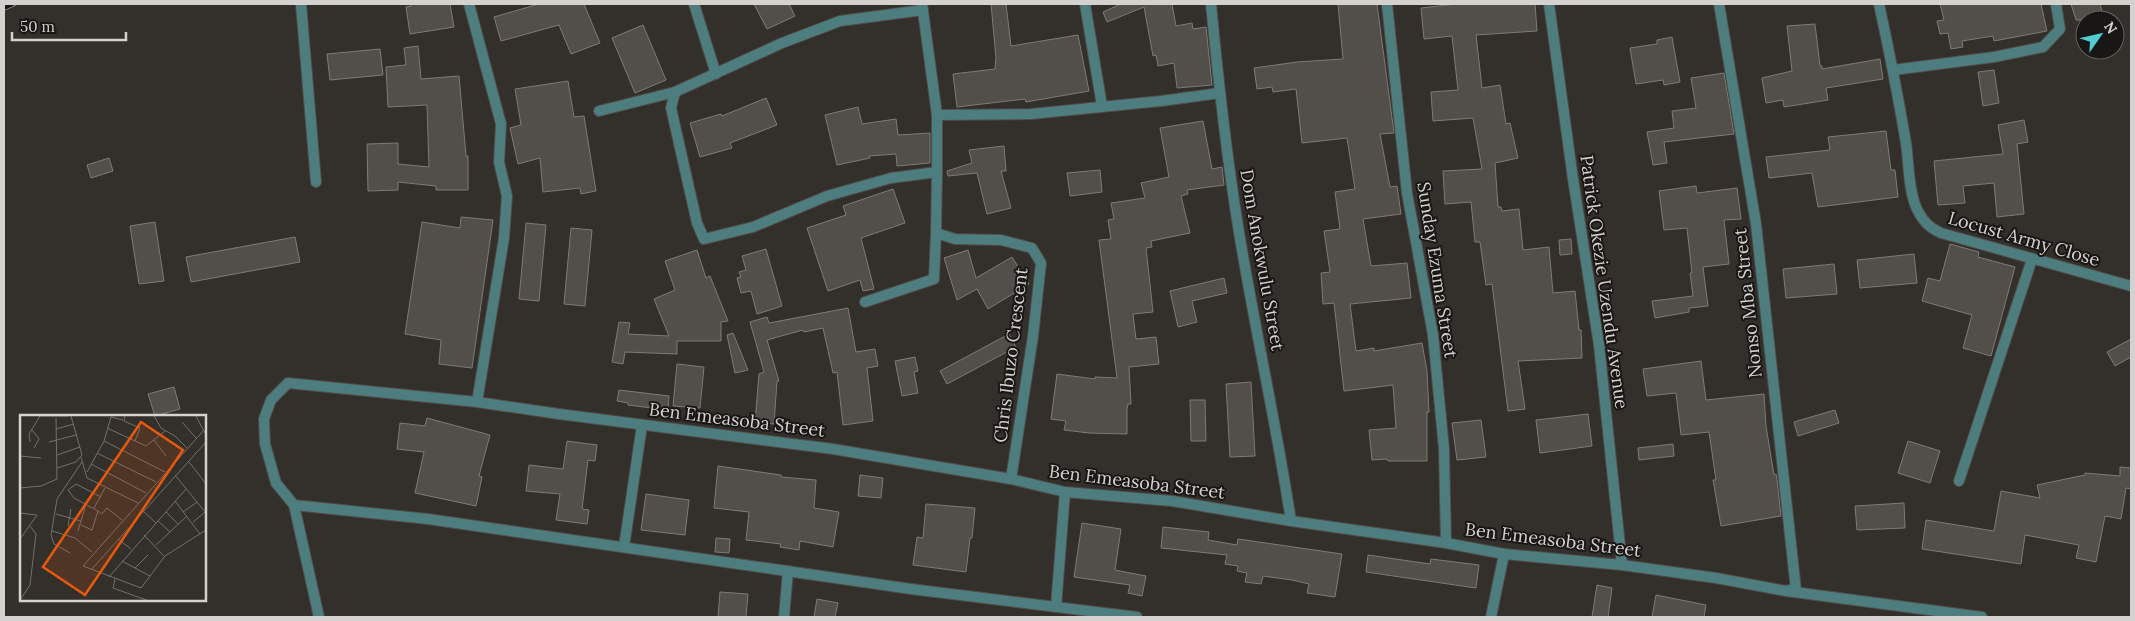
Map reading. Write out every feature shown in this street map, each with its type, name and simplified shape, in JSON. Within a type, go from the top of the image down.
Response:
[{"type":"street","points":[[302,4],[316,182]]},
{"type":"street","points":[[469,4],[501,124],[499,162],[508,196],[504,238],[477,402]]},
{"type":"street","points":[[694,4],[716,74]]},
{"type":"street","points":[[1085,4],[1102,106]]},
{"type":"street","name":"Dom Anokwulu Street","points":[[1211,4],[1220,93],[1238,226],[1281,454],[1291,521]]},
{"type":"street","name":"Sunday Ezuma Street","points":[[1387,4],[1407,192],[1433,335],[1444,449],[1446,543]]},
{"type":"street","name":"Patrick Okezie Uzendu Avenue","points":[[1550,4],[1573,179],[1599,345],[1622,565]]},
{"type":"street","name":"Nonso Mba Street","points":[[1719,4],[1756,224],[1796,590],[1786,591]]},
{"type":"street","name":"Locust Army Close","points":[[1879,4],[1906,144],[1912,190],[1915,204],[1922,220],[1929,227],[1941,233],[2131,286]]},
{"type":"street","points":[[1892,70],[1994,57],[2043,47],[2060,29],[2056,4]]},
{"type":"street","points":[[599,111],[675,92],[782,43],[840,20],[923,7],[937,116],[934,279],[865,302]]},
{"type":"street","points":[[675,92],[671,108],[697,222],[704,240],[753,227],[828,196],[892,178],[936,172]]},
{"type":"street","points":[[937,116],[1031,114],[1220,93]]},
{"type":"street","name":"Chris Ibuzo Crescent","points":[[936,233],[955,238],[1001,240],[1032,248],[1040,263],[1033,336],[1011,479]]},
{"type":"street","points":[[1959,481],[2032,259]]},
{"type":"street","name":"Ben Emeasoba Street","points":[[294,504],[276,482],[265,444],[264,418],[271,400],[288,383],[477,402],[833,449],[1011,479],[1065,492],[1172,501],[1291,521],[1446,543],[1504,554],[1622,565],[1716,578],[1786,591],[1982,617]]},
{"type":"street","points":[[624,547],[642,425]]},
{"type":"street","points":[[1056,607],[1065,492]]},
{"type":"street","points":[[319,617],[294,504],[428,519],[911,590],[1137,617]]},
{"type":"street","points":[[1492,617],[1504,554]]},
{"type":"street","points":[[784,617],[788,571]]},
{"type":"building","points":[[411,4],[450,4],[454,27],[410,34],[406,7],[411,6]]},
{"type":"building","points":[[539,4],[584,4],[600,43],[571,54],[559,25],[501,41],[494,17]]},
{"type":"building","points":[[754,4],[789,4],[795,16],[767,29]]},
{"type":"building","points":[[991,4],[1006,4],[1011,46],[1078,35],[1089,91],[1026,102],[1025,99],[957,107],[953,74],[995,69],[996,58]]},
{"type":"building","points":[[1121,4],[1172,4],[1176,26],[1192,23],[1193,29],[1206,27],[1212,85],[1177,88],[1174,63],[1158,66],[1156,55],[1153,56],[1144,7],[1107,22],[1103,12]]},
{"type":"building","points":[[1338,4],[1377,4],[1394,133],[1380,134],[1390,187],[1397,186],[1401,214],[1363,219],[1371,266],[1407,263],[1411,298],[1350,304],[1356,351],[1374,348],[1374,351],[1422,343],[1427,371],[1429,412],[1427,412],[1427,461],[1372,460],[1369,430],[1396,428],[1393,385],[1344,391],[1334,303],[1323,304],[1321,273],[1330,272],[1324,231],[1340,229],[1335,192],[1355,189],[1347,138],[1302,143],[1296,89],[1273,92],[1272,87],[1257,89],[1254,68],[1297,62],[1343,59]]},
{"type":"building","points":[[1456,4],[1535,4],[1537,31],[1476,35],[1482,88],[1500,85],[1506,124],[1510,123],[1518,158],[1495,163],[1498,207],[1501,207],[1502,211],[1519,209],[1523,250],[1549,247],[1553,293],[1575,291],[1579,330],[1581,330],[1582,358],[1518,361],[1525,409],[1508,411],[1492,284],[1486,285],[1480,242],[1475,242],[1471,202],[1445,204],[1443,171],[1482,169],[1473,118],[1433,121],[1431,92],[1458,90],[1452,36],[1424,39],[1421,8]]},
{"type":"building","points":[[1940,4],[2041,4],[2047,31],[1994,41],[1993,36],[1962,41],[1963,47],[1951,49],[1948,33],[1940,34],[1937,21],[1944,20]]},
{"type":"building","points":[[2071,4],[2100,4],[2102,10],[2075,10],[2075,17]]},
{"type":"building","points":[[1815,24],[1820,66],[1822,66],[1822,69],[1880,59],[1883,79],[1826,88],[1828,100],[1784,107],[1783,100],[1766,103],[1762,78],[1792,71],[1787,26]]},
{"type":"building","points":[[643,25],[666,80],[635,93],[612,38]]},
{"type":"building","points":[[1672,37],[1680,82],[1664,85],[1663,80],[1636,84],[1630,48],[1657,44],[1657,40]]},
{"type":"building","points":[[418,46],[421,79],[459,76],[466,156],[468,156],[468,190],[436,190],[436,186],[398,182],[398,190],[368,191],[367,144],[398,143],[398,164],[429,167],[427,105],[388,107],[386,67],[406,65],[404,48]]},
{"type":"building","points":[[380,49],[383,75],[330,80],[327,54]]},
{"type":"building","points":[[1994,70],[1999,103],[1983,106],[1978,72]]},
{"type":"building","points":[[1724,73],[1734,134],[1664,142],[1667,163],[1653,165],[1647,132],[1674,128],[1672,111],[1696,108],[1691,78]]},
{"type":"building","points":[[568,81],[574,117],[584,116],[596,191],[581,194],[580,188],[543,192],[540,158],[518,164],[510,128],[521,125],[515,89]]},
{"type":"building","points":[[766,98],[777,125],[730,143],[732,148],[700,157],[690,123],[721,114],[722,116]]},
{"type":"building","points":[[858,107],[862,124],[896,119],[898,135],[930,133],[930,163],[897,166],[896,154],[869,156],[870,158],[837,165],[825,115]]},
{"type":"building","points":[[2024,120],[2028,142],[2017,144],[2024,214],[1997,217],[1994,183],[1963,186],[1965,203],[1938,205],[1934,161],[2003,154],[1998,125]]},
{"type":"building","points":[[1203,121],[1212,169],[1222,167],[1224,185],[1187,190],[1188,194],[1181,196],[1190,233],[1151,241],[1152,247],[1146,248],[1153,312],[1133,314],[1136,339],[1156,337],[1159,364],[1129,367],[1131,404],[1128,404],[1127,409],[1127,434],[1064,430],[1066,421],[1051,419],[1057,374],[1095,379],[1095,377],[1117,378],[1099,240],[1111,239],[1108,220],[1114,219],[1111,203],[1145,198],[1141,183],[1169,177],[1160,128]]},
{"type":"building","points":[[1886,131],[1891,170],[1895,170],[1898,197],[1818,207],[1812,173],[1769,178],[1766,157],[1830,150],[1828,137]]},
{"type":"building","points":[[1004,146],[1006,171],[1001,171],[1011,208],[987,214],[977,173],[948,176],[947,171],[972,163],[969,150]]},
{"type":"building","points":[[109,158],[113,171],[91,178],[87,165]]},
{"type":"building","points":[[1100,170],[1102,192],[1070,196],[1067,173]]},
{"type":"building","points":[[1696,186],[1697,193],[1737,188],[1741,219],[1724,220],[1729,264],[1703,267],[1708,306],[1689,308],[1689,312],[1655,318],[1652,301],[1693,296],[1687,228],[1664,230],[1659,191]]},
{"type":"building","points":[[893,189],[905,223],[861,238],[874,289],[863,291],[860,280],[828,291],[807,228],[846,215],[843,206]]},
{"type":"building","points":[[461,217],[493,220],[472,368],[439,364],[441,340],[405,334],[422,222],[460,228]]},
{"type":"building","points":[[155,222],[164,281],[139,284],[130,226]]},
{"type":"building","points":[[526,223],[546,225],[539,301],[519,299]]},
{"type":"building","points":[[571,228],[592,230],[585,306],[564,304]]},
{"type":"building","points":[[295,237],[300,262],[191,282],[186,257]]},
{"type":"building","points":[[1571,239],[1572,254],[1560,255],[1559,240]]},
{"type":"building","points":[[1950,244],[1979,252],[1978,257],[2015,267],[1991,356],[1963,348],[1972,315],[1922,301],[1928,278],[1940,281]]},
{"type":"building","points":[[766,249],[782,306],[757,314],[751,291],[741,293],[737,278],[741,277],[739,272],[746,270],[742,256]]},
{"type":"building","points":[[697,250],[706,278],[710,276],[728,321],[721,322],[721,341],[677,341],[677,354],[625,352],[623,364],[612,362],[619,322],[630,323],[628,334],[669,336],[654,299],[675,290],[665,261]]},
{"type":"building","points":[[968,250],[976,278],[1012,257],[1029,284],[988,309],[977,289],[957,300],[944,258]]},
{"type":"building","points":[[1914,254],[1917,283],[1860,288],[1857,260]]},
{"type":"building","points":[[1834,264],[1837,294],[1786,298],[1783,269]]},
{"type":"building","points":[[1224,278],[1227,293],[1192,301],[1197,322],[1178,327],[1170,291]]},
{"type":"building","points":[[848,308],[856,352],[875,349],[878,366],[867,368],[873,421],[843,425],[837,372],[833,373],[823,328],[804,332],[803,330],[767,340],[779,381],[777,381],[774,424],[755,422],[759,374],[764,372],[750,322],[767,317],[769,323]]},
{"type":"building","points":[[733,333],[748,370],[735,373],[727,335]]},
{"type":"building","points":[[1009,334],[1016,347],[947,384],[940,371]]},
{"type":"building","points":[[2131,339],[2131,357],[2115,366],[2107,352]]},
{"type":"building","points":[[915,357],[918,371],[914,372],[918,393],[902,396],[895,361]]},
{"type":"building","points":[[1701,361],[1706,400],[1764,394],[1766,426],[1774,475],[1776,474],[1781,516],[1721,526],[1713,480],[1716,480],[1709,432],[1681,435],[1676,393],[1647,396],[1643,369]]},
{"type":"building","points":[[677,364],[704,367],[700,408],[673,406]]},
{"type":"building","points":[[1251,382],[1255,456],[1230,457],[1226,384]]},
{"type":"building","points":[[174,387],[180,409],[155,415],[148,394]]},
{"type":"building","points":[[619,390],[669,396],[668,410],[628,405],[628,403],[617,401]]},
{"type":"building","points":[[1190,400],[1205,400],[1206,441],[1191,441]]},
{"type":"building","points":[[1835,410],[1839,423],[1798,436],[1794,422]]},
{"type":"building","points":[[1588,414],[1592,446],[1540,453],[1536,420]]},
{"type":"building","points":[[427,418],[490,435],[479,476],[482,477],[476,506],[415,493],[424,452],[397,449],[400,423],[425,426]]},
{"type":"building","points":[[1481,420],[1486,457],[1457,460],[1452,423]]},
{"type":"building","points":[[567,441],[597,445],[595,461],[588,460],[582,509],[589,510],[587,524],[556,520],[560,494],[526,491],[529,465],[563,469]]},
{"type":"building","points":[[1908,441],[1940,451],[1930,483],[1898,473]]},
{"type":"building","points":[[1673,444],[1674,456],[1639,460],[1638,448]]},
{"type":"building","points":[[718,466],[781,475],[781,477],[816,480],[814,508],[839,512],[833,547],[800,541],[799,550],[780,547],[781,544],[746,540],[749,512],[714,508]]},
{"type":"building","points":[[2120,467],[2131,468],[2131,489],[2126,488],[2121,519],[2105,516],[2096,562],[2076,558],[2079,545],[2025,535],[2021,564],[1922,549],[1926,520],[1994,531],[2001,491],[2040,498],[2037,485],[2085,475],[2085,473],[2120,476]]},
{"type":"building","points":[[860,475],[883,478],[881,498],[858,496]]},
{"type":"building","points":[[646,494],[689,500],[685,535],[641,530]]},
{"type":"building","points":[[1904,503],[1905,528],[1857,530],[1855,506]]},
{"type":"building","points":[[926,504],[975,508],[966,572],[913,565],[917,537],[923,538]]},
{"type":"building","points":[[1082,523],[1121,529],[1115,570],[1146,576],[1142,596],[1128,593],[1130,585],[1074,577]]},
{"type":"building","points":[[1163,527],[1209,532],[1208,540],[1237,545],[1238,539],[1342,554],[1335,597],[1307,593],[1309,584],[1292,580],[1263,576],[1261,584],[1245,582],[1247,573],[1237,571],[1238,566],[1225,564],[1227,555],[1161,548]]},
{"type":"building","points":[[716,538],[730,539],[729,553],[715,552]]},
{"type":"building","points":[[1368,555],[1430,564],[1431,559],[1479,565],[1476,588],[1366,572]]},
{"type":"building","points":[[1597,585],[1612,588],[1608,617],[1592,617]]},
{"type":"building","points":[[720,592],[748,594],[746,617],[718,617]]},
{"type":"building","points":[[1656,595],[1706,605],[1704,617],[1652,617]]},
{"type":"building","points":[[817,599],[838,603],[835,617],[814,617]]},
{"type":"railway","points":[[4,8],[13,4]]}]
